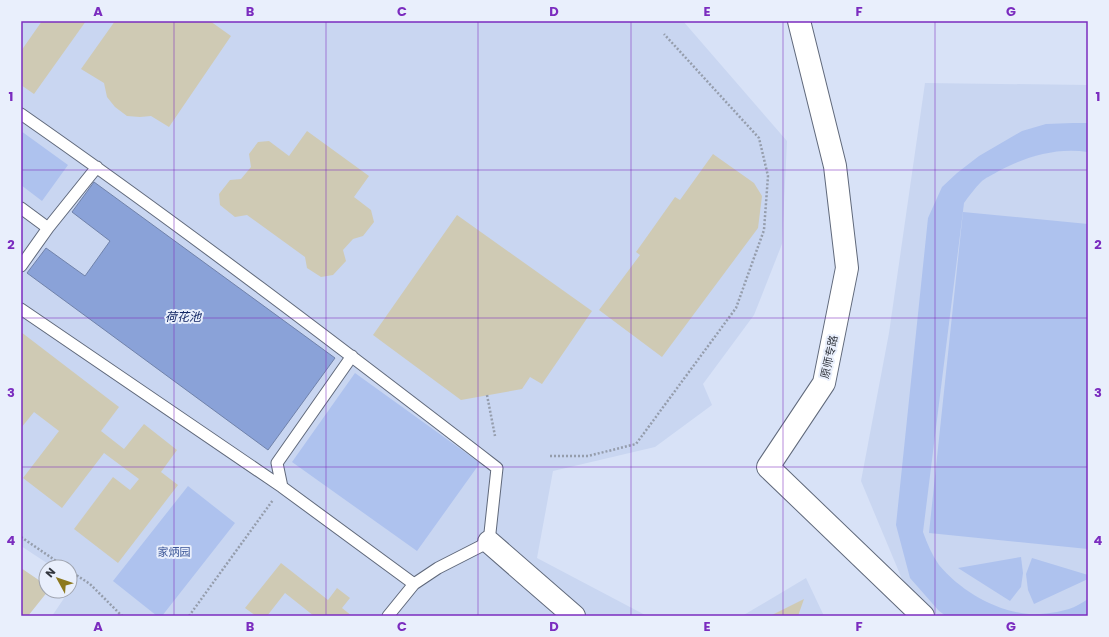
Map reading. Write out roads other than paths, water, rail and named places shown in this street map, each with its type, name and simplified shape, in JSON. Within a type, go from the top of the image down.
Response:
[{"type":"street","name":"原师专路","points":[[799,21],[835,166],[847,268],[824,383],[768,467],[923,616]]},
{"type":"street","points":[[489,542],[574,616]]},
{"type":"lane","points":[[21,114],[97,167],[352,356],[497,468],[489,542],[438,568],[414,584],[388,616]]},
{"type":"lane","points":[[21,266],[48,228],[97,167]]},
{"type":"lane","points":[[21,208],[48,228]]},
{"type":"lane","points":[[21,309],[282,487],[414,584]]},
{"type":"lane","points":[[282,487],[277,464],[352,356]]},
{"type":"water","name":"荷花池","points":[[94,182],[335,358],[268,450],[27,273],[46,248],[85,276],[110,241],[72,212]]},
{"type":"park label","name":"家炳园","points":[[174,552]]}]
